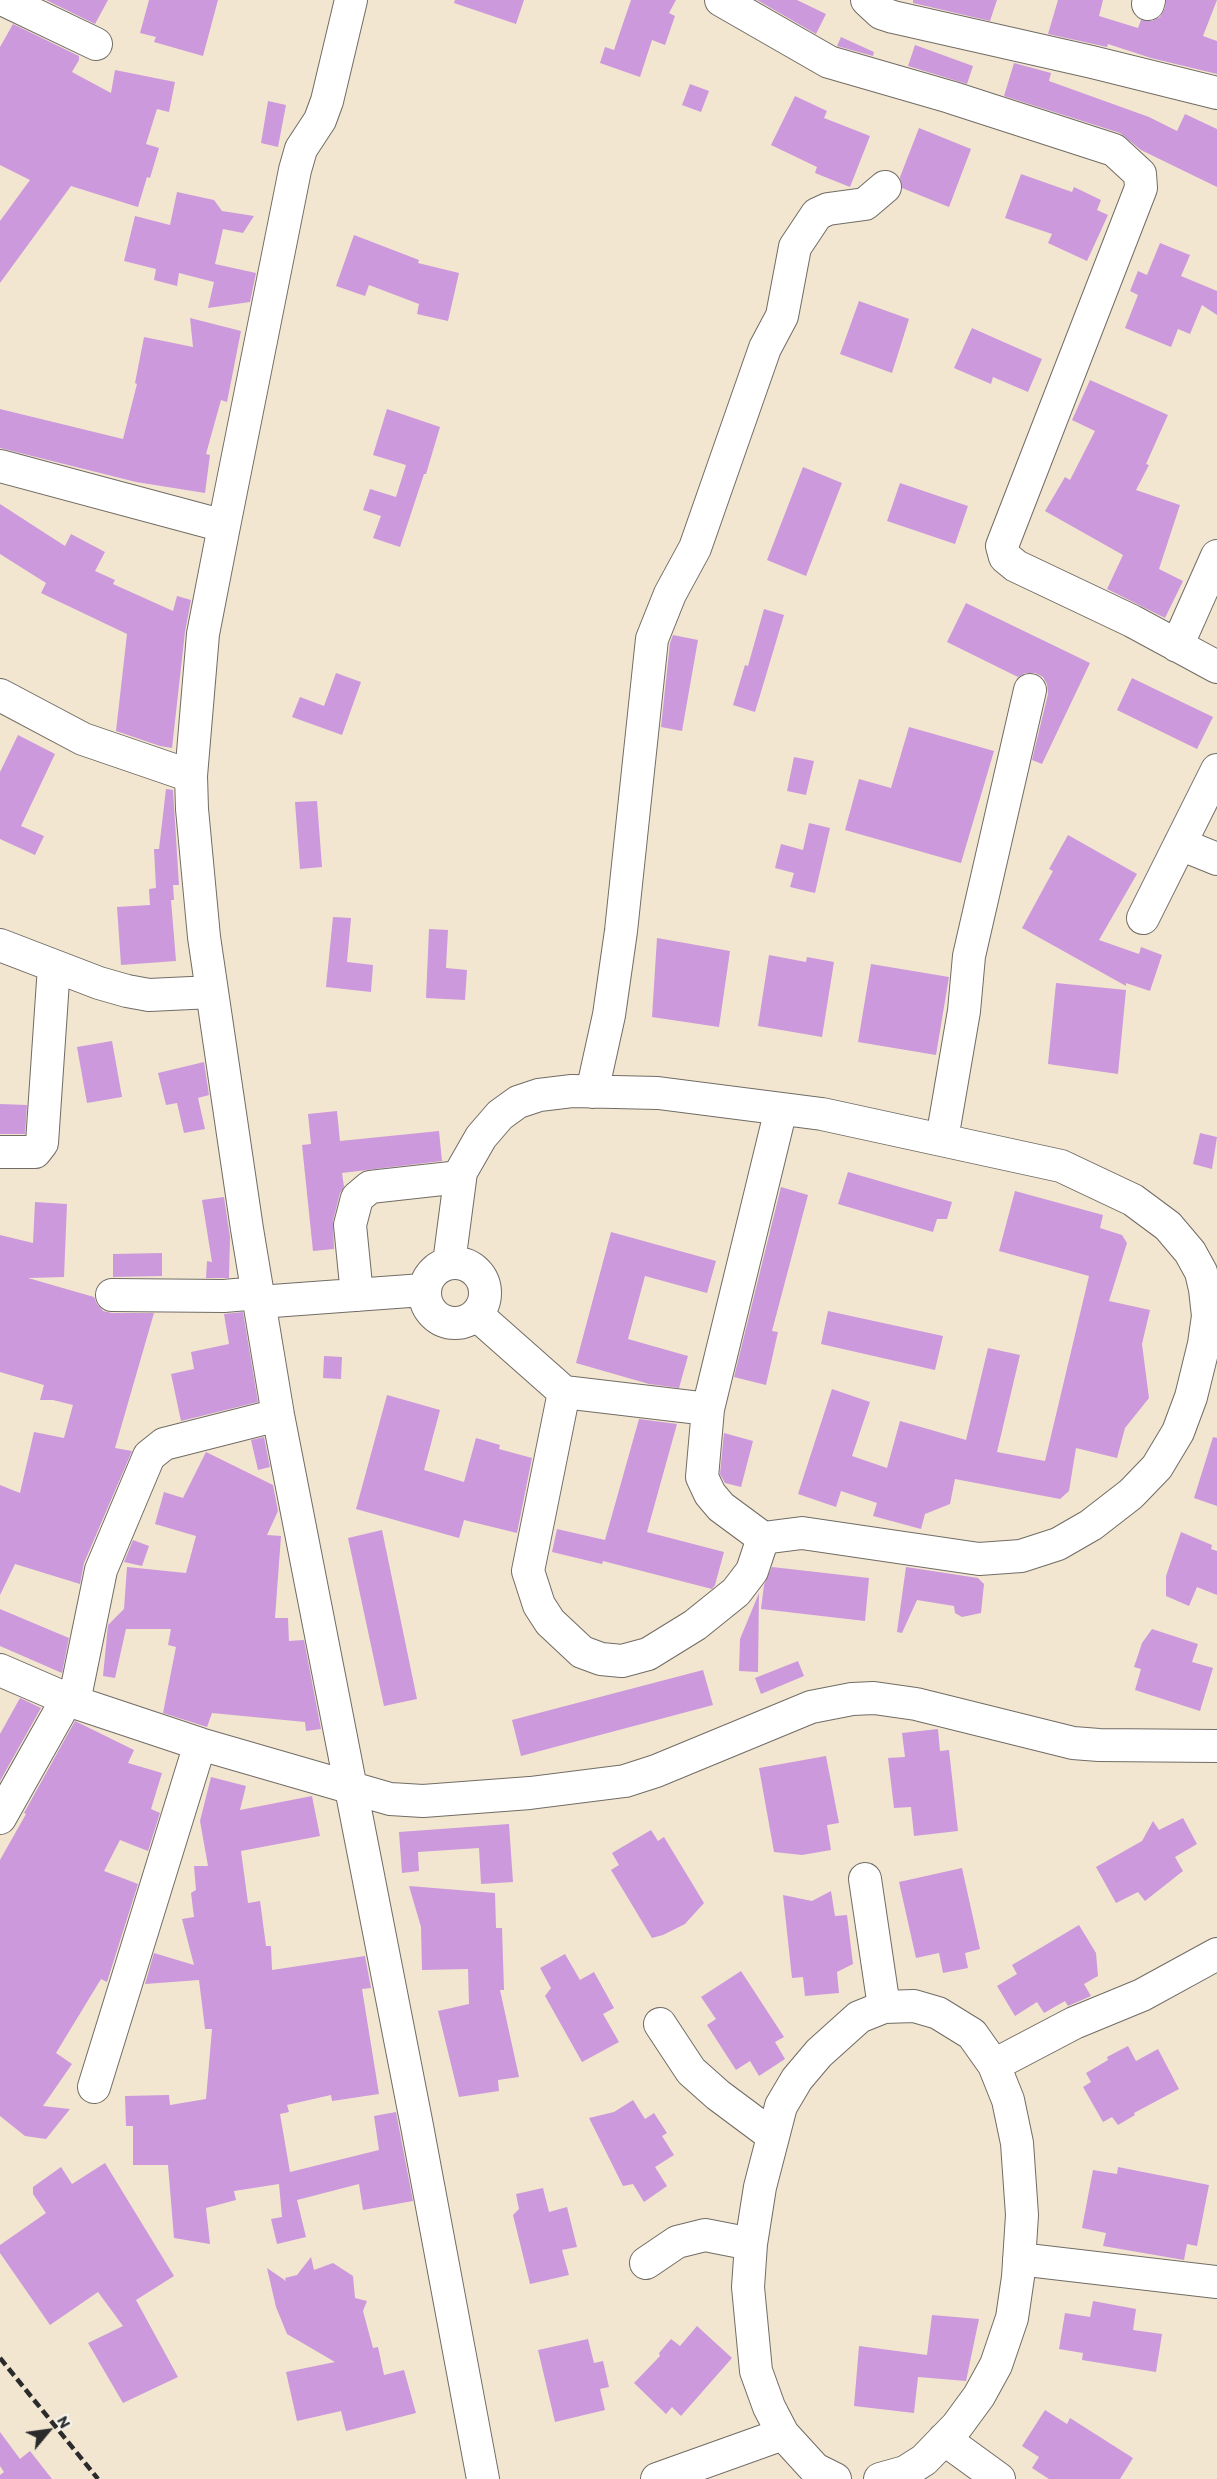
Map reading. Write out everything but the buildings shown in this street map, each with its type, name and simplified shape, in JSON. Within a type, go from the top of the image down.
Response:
[{"type":"street","points":[[4,0],[96,44]]},
{"type":"street","points":[[351,0],[327,101],[320,120],[301,149],[295,170],[203,634],[191,776],[194,840],[212,992],[278,1415],[349,1789],[417,2126],[483,2479]]},
{"type":"street","points":[[722,0],[829,62],[950,97],[1114,150],[1140,174],[1141,188],[1002,546],[1005,557],[1016,567],[1132,621],[1217,667]]},
{"type":"street","points":[[867,0],[880,13],[893,17],[1217,93]]},
{"type":"street","points":[[592,1092],[609,1015],[621,931],[652,639],[670,594],[695,548],[765,348],[782,316],[795,247],[817,214],[828,209],[865,204],[885,187]]},
{"type":"street","points":[[0,466],[224,525]]},
{"type":"street","points":[[1177,646],[1217,556]]},
{"type":"street","points":[[942,1139],[964,1011],[969,956],[1030,690]]},
{"type":"street","points":[[0,695],[83,739],[191,776]]},
{"type":"street","points":[[1143,918],[1217,770]]},
{"type":"street","points":[[1180,844],[1217,859]]},
{"type":"street","points":[[0,945],[99,983],[150,995],[212,992]]},
{"type":"street","points":[[0,1152],[35,1152],[42,1143],[54,966]]},
{"type":"street","points":[[449,1263],[460,1177],[481,1137],[500,1115],[518,1102],[539,1095],[572,1091],[658,1093],[822,1114],[1061,1166],[1133,1200],[1168,1226],[1190,1252],[1201,1272],[1205,1290],[1208,1316],[1204,1344],[1191,1397],[1178,1432],[1157,1467],[1131,1494],[1091,1524],[1066,1539],[1022,1556],[979,1559],[802,1533],[763,1538],[721,1507],[710,1494],[702,1477],[708,1409],[781,1109]]},
{"type":"street","points":[[357,1295],[350,1225],[357,1198],[370,1187],[460,1177]]},
{"type":"street","points":[[449,1263],[463,1263],[473,1269],[481,1277],[484,1286],[485,1296],[477,1315],[456,1324],[436,1317],[430,1310],[423,1290],[427,1279],[434,1271],[442,1264],[449,1263]]},
{"type":"street","points":[[112,1295],[258,1298],[423,1290]]},
{"type":"street","points":[[477,1315],[564,1392],[708,1409]]},
{"type":"street","points":[[564,1392],[528,1571],[539,1605],[550,1622],[582,1652],[601,1659],[622,1661],[648,1654],[695,1625],[736,1592],[752,1571],[763,1538]]},
{"type":"street","points":[[0,1818],[70,1700],[101,1570],[149,1456],[164,1444],[278,1415]]},
{"type":"street","points":[[3,1678],[200,1744],[349,1789],[390,1799],[423,1801],[559,1790],[625,1781],[656,1771],[811,1707],[852,1699],[894,1699],[951,1711],[1073,1743],[1217,1746]]},
{"type":"street","points":[[94,2087],[200,1744]]},
{"type":"street","points":[[865,1879],[884,2007]]},
{"type":"street","points":[[994,2065],[1074,2023],[1142,1995],[1217,1954]]},
{"type":"street","points":[[826,2477],[815,2469],[783,2434],[769,2407],[756,2371],[748,2288],[751,2244],[760,2187],[781,2106],[797,2079],[819,2053],[859,2017],[884,2007],[914,2006],[938,2013],[972,2034],[994,2065],[1008,2100],[1017,2143],[1022,2215],[1019,2259],[1012,2318],[996,2365],[979,2396],[924,2460],[905,2472],[880,2479]]},
{"type":"street","points":[[660,2024],[691,2071],[718,2095],[773,2136]]},
{"type":"street","points":[[646,2263],[677,2242],[705,2235],[751,2244]]},
{"type":"street","points":[[1019,2259],[1217,2282]]},
{"type":"street","points":[[657,2479],[783,2434]]},
{"type":"street","points":[[944,2439],[999,2479]]},
{"type":"railway","points":[[0,2358],[98,2479]]}]
